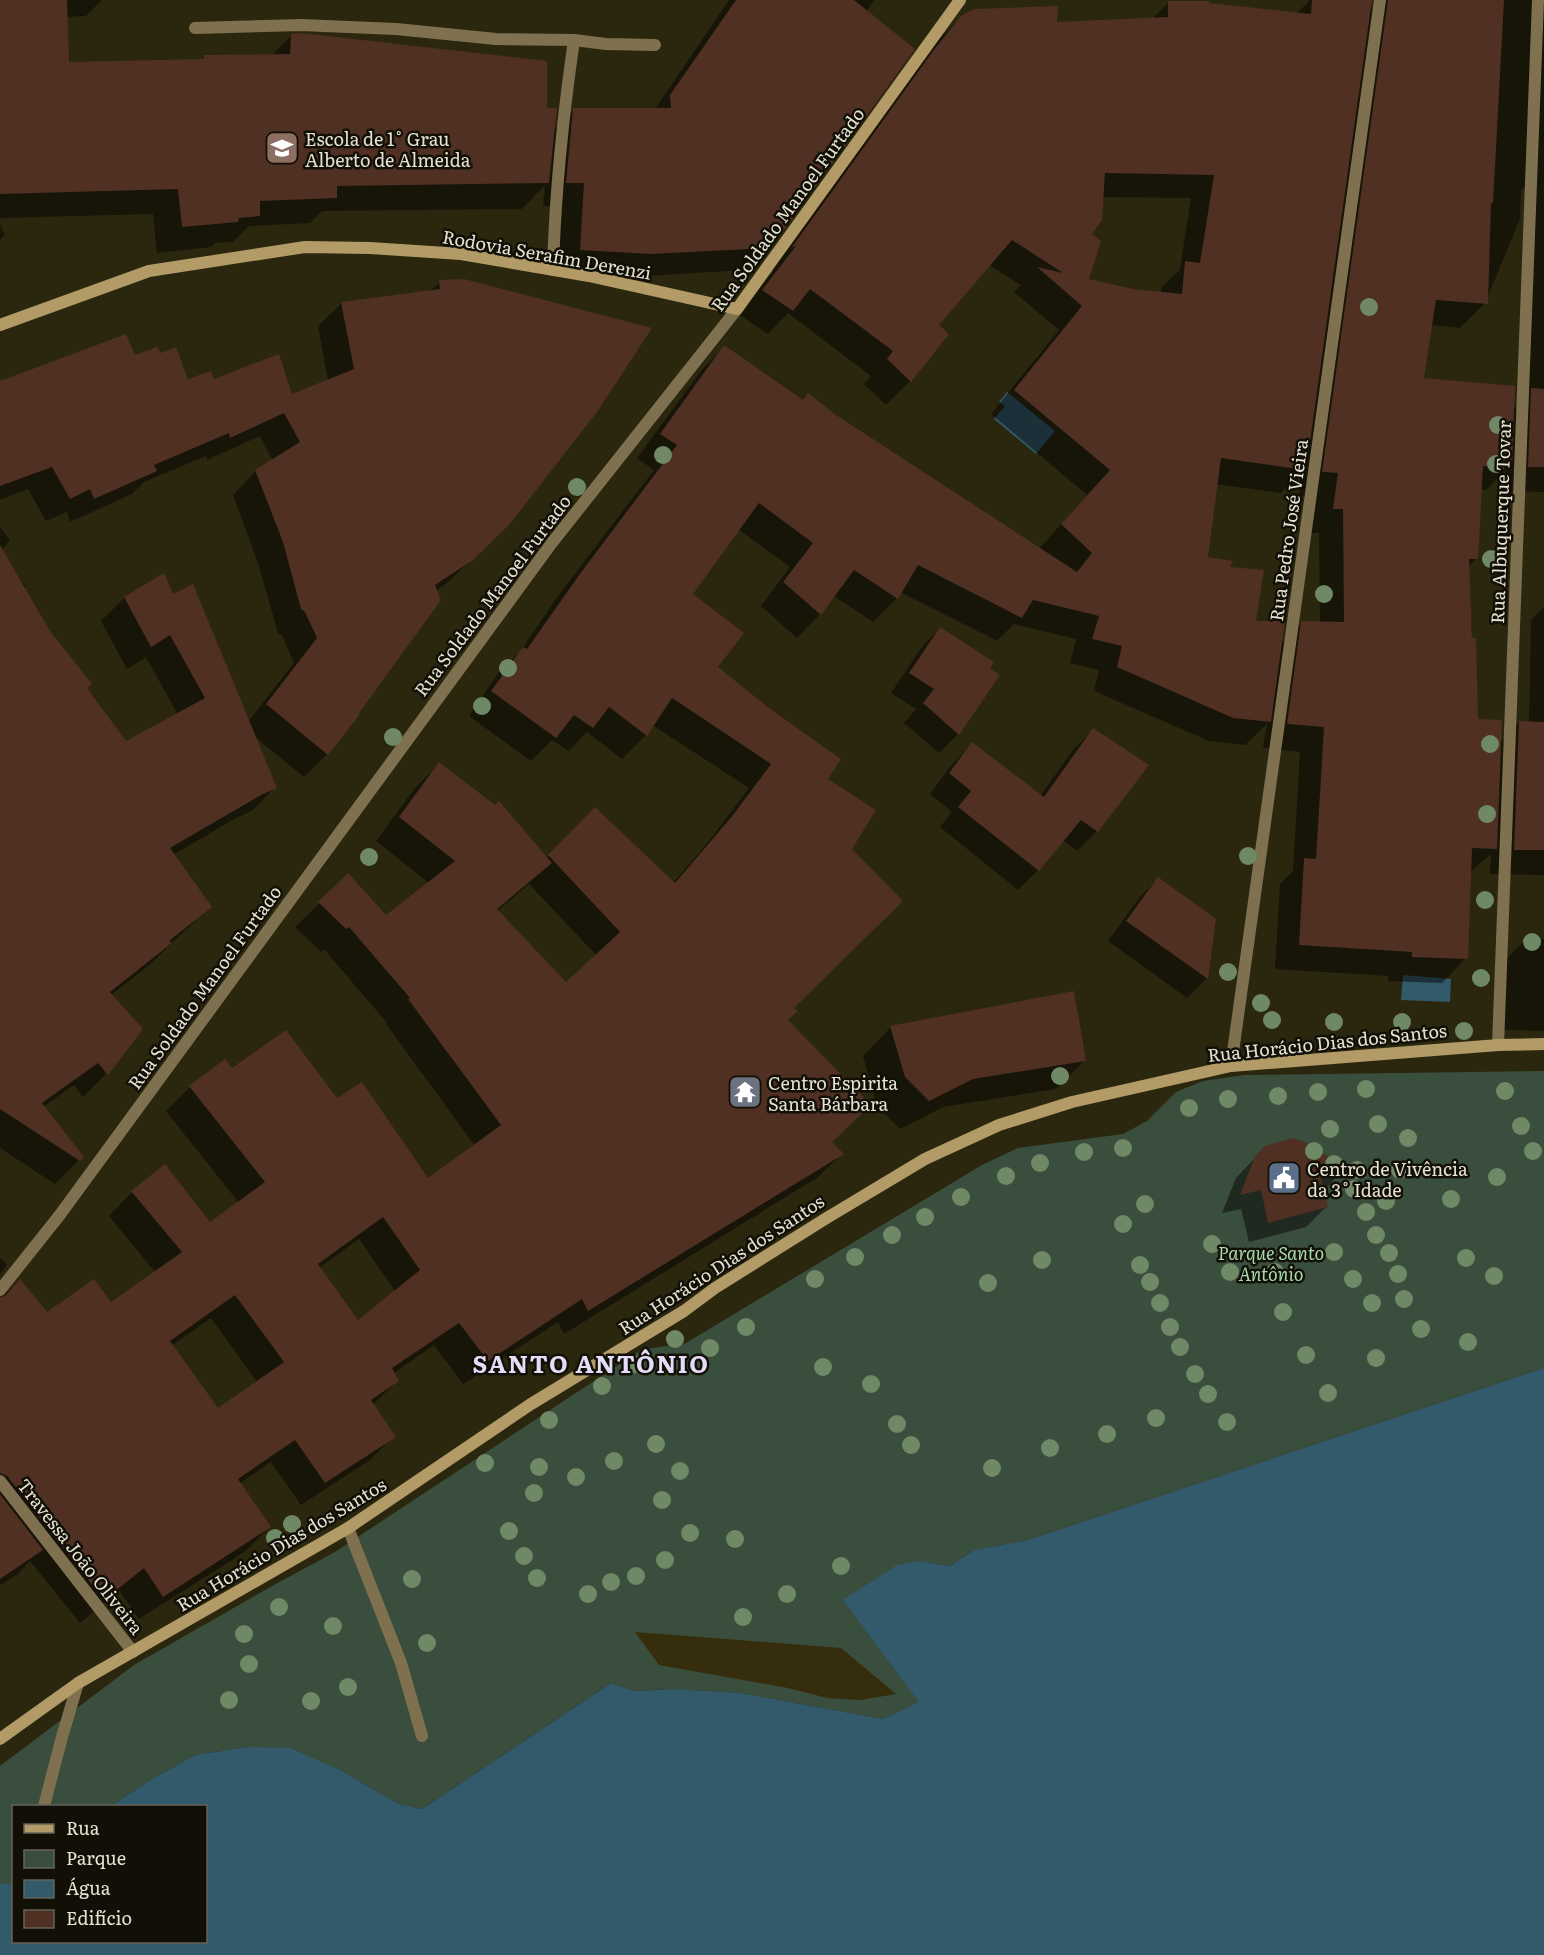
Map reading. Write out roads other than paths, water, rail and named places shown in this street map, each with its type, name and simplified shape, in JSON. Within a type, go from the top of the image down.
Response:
[{"type":"street","name":"Rua Soldado Manoel Furtado","points":[[0,1290],[59,1216],[551,544],[737,309],[960,0]]},
{"type":"street","name":"Rua Pedro José Vieira","points":[[1231,1066],[1380,0]]},
{"type":"street","name":"Rua Albuquerque Tovar","points":[[1497,1045],[1538,0]]},
{"type":"street","points":[[195,28],[301,25],[396,29],[496,39],[574,40],[606,44],[656,45]]},
{"type":"street","points":[[553,270],[555,213],[574,40]]},
{"type":"street","name":"Rodovia Serafim Derenzi","points":[[0,325],[149,271],[305,247],[370,248],[461,254],[553,270],[737,309]]},
{"type":"street","name":"Rua Horácio Dias dos Santos","points":[[0,1739],[78,1683],[348,1528],[531,1404],[684,1311],[715,1288],[775,1250],[925,1159],[999,1125],[1072,1102],[1231,1066],[1497,1045],[1544,1044]]},
{"type":"street","name":"Travessa João Oliveira","points":[[0,1481],[133,1652]]},
{"type":"street","points":[[348,1528],[401,1663],[422,1736]]},
{"type":"street","points":[[44,1805],[78,1683]]},
{"type":"water","points":[[1007,392],[1055,431],[1036,454],[994,419],[1005,406],[999,402]]},
{"type":"water","points":[[1403,975],[1451,979],[1450,1002],[1401,1000]]},
{"type":"water","points":[[1544,1368],[1544,1955],[0,1955],[0,1883],[12,1884],[12,1943],[207,1943],[207,1805],[112,1805],[150,1780],[195,1755],[248,1747],[290,1748],[340,1770],[399,1804],[422,1809],[611,1683],[634,1691],[676,1689],[741,1693],[883,1719],[919,1702],[843,1600],[897,1565],[920,1561],[950,1566],[974,1550],[1028,1540]]},
{"type":"place","name":"Escola de 1˚ Grau Alberto de Almeida","points":[[282,148]]},
{"type":"place","name":"Centro Espirita Santa Bárbara","points":[[745,1092]]},
{"type":"place","name":"Centro de Vivência da 3˚ Idade","points":[[1284,1178]]},
{"type":"district","name":"SANTO ANTÔNIO","points":[[591,1362]]},
{"type":"park label","name":"Parque Santo Antônio","points":[[1271,1262]]}]
